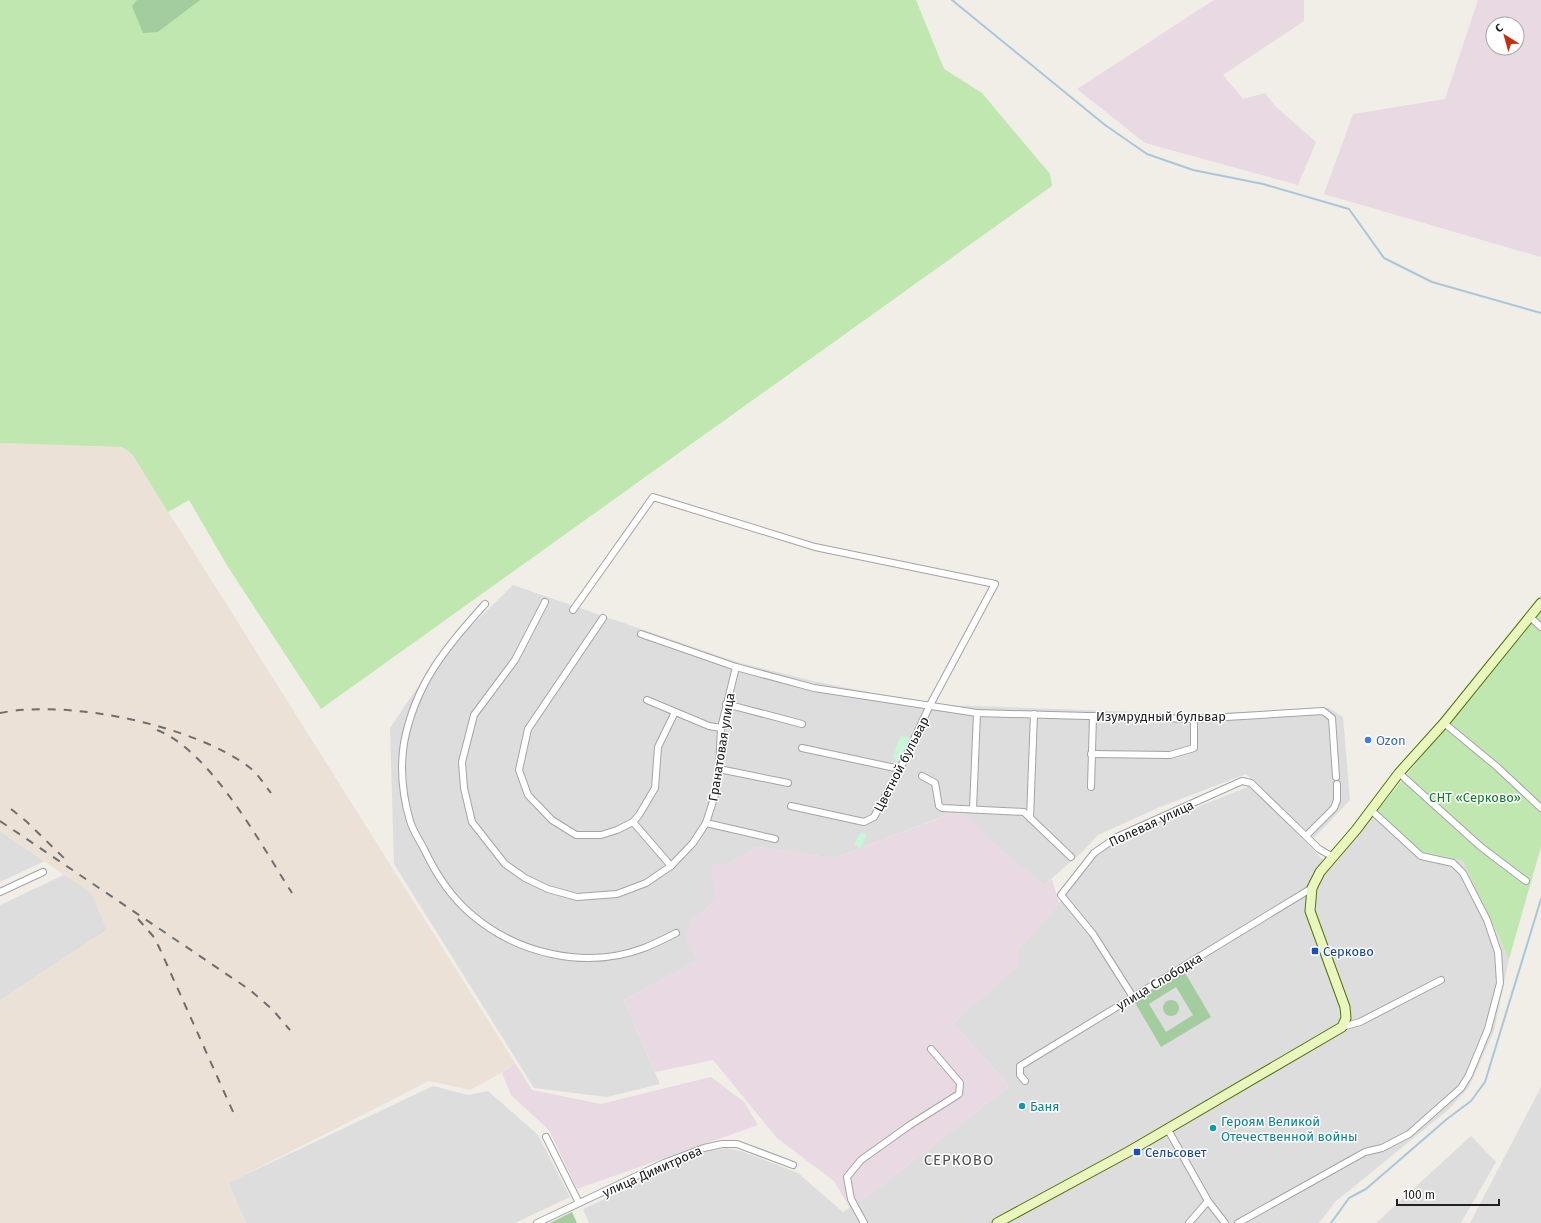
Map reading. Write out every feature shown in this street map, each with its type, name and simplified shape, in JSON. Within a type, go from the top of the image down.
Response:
[{"type":"main road","points":[[997,1223],[1099,1168],[1342,1027],[1346,1018],[1345,1007],[1310,911],[1312,888],[1320,872],[1399,773],[1444,723],[1541,603]]},
{"type":"street","name":"Цветной бульвар","points":[[572,610],[653,497],[816,547],[995,584],[930,705],[900,769],[874,817],[864,822],[791,806]]},
{"type":"street","name":"Гранатовая улица","points":[[545,602],[515,660],[474,715],[462,762],[464,788],[472,822],[505,864],[525,878],[548,888],[577,897],[617,894],[646,883],[671,866],[693,842],[706,824],[715,795],[719,769],[722,728],[726,704],[736,667]]},
{"type":"street","points":[[484,604],[446,648],[429,676],[413,706],[404,744],[402,781],[410,822],[445,886],[470,914],[500,935],[534,950],[570,957],[607,957],[643,948],[676,933]]},
{"type":"street","points":[[1530,617],[1541,627]]},
{"type":"street","points":[[603,618],[528,729],[519,770],[528,795],[552,820],[576,835],[601,835],[617,830],[633,822],[639,815],[655,788],[658,747],[675,712]]},
{"type":"street","name":"Изумрудный бульвар","points":[[641,634],[736,667],[814,688],[977,713],[1194,719],[1323,711],[1332,718],[1336,777]]},
{"type":"street","points":[[647,700],[709,726],[722,728]]},
{"type":"street","points":[[726,704],[802,724]]},
{"type":"street","points":[[973,809],[977,713]]},
{"type":"street","points":[[1030,818],[1034,714]]},
{"type":"street","points":[[1091,787],[1093,716]]},
{"type":"street","points":[[1091,754],[1170,755],[1194,748],[1194,719]]},
{"type":"street","points":[[1444,723],[1496,766],[1541,808]]},
{"type":"street","points":[[802,748],[900,769]]},
{"type":"street","points":[[719,769],[788,783]]},
{"type":"street","points":[[1399,773],[1481,847],[1526,881]]},
{"type":"street","points":[[922,776],[937,786],[939,806],[942,808],[1024,812],[1071,857]]},
{"type":"street","name":"Полевая улица","points":[[1133,997],[1093,934],[1061,895],[1094,853],[1117,836],[1242,781],[1247,781],[1251,783],[1319,849],[1333,857]]},
{"type":"street","points":[[1306,836],[1334,808],[1337,800],[1337,784]]},
{"type":"street","points":[[1238,1223],[1365,1152],[1382,1148],[1409,1134],[1461,1088],[1469,1075],[1488,1029],[1500,983],[1498,952],[1487,920],[1463,873],[1453,862],[1421,856],[1371,810]]},
{"type":"street","points":[[633,822],[671,866]]},
{"type":"street","points":[[706,824],[775,839]]},
{"type":"street","points":[[0,892],[43,872]]},
{"type":"street","name":"улица Слободка","points":[[1025,1081],[1020,1075],[1020,1066],[1312,888]]},
{"type":"street","points":[[1342,1027],[1360,1022],[1441,980]]},
{"type":"street","points":[[864,1223],[851,1199],[847,1177],[861,1160],[910,1125],[959,1094],[960,1083],[931,1049]]},
{"type":"street","points":[[1167,1128],[1208,1201],[1225,1223]]},
{"type":"street","points":[[546,1137],[579,1203]]},
{"type":"street","name":"улица Димитрова","points":[[537,1223],[664,1163],[704,1148],[722,1144],[737,1144],[793,1165]]},
{"type":"street","points":[[1188,1223],[1208,1201]]},
{"type":"shaded area","points":[[1214,0],[1304,0],[1304,21],[1223,75],[1243,99],[1265,93],[1275,106],[1316,142],[1298,185],[1145,143],[1077,89]]},
{"type":"shaded area","points":[[1478,0],[1541,0],[1541,257],[1324,194],[1353,114],[1445,99]]},
{"type":"shaded area","points":[[0,443],[122,447],[132,454],[515,1063],[501,1073],[470,1090],[429,1081],[229,1183],[246,1223],[0,1223],[0,1000],[107,930],[92,894],[0,831]]},
{"type":"shaded area","points":[[513,585],[737,662],[813,681],[903,699],[949,705],[1195,714],[1329,708],[1343,717],[1350,800],[1314,838],[1246,774],[1160,807],[1098,835],[1082,852],[1044,885],[1000,850],[960,810],[834,858],[757,847],[724,866],[716,901],[693,919],[697,961],[624,1000],[660,1084],[607,1097],[534,1088],[394,864],[390,728],[437,659]]},
{"type":"shaded area","points":[[1250,786],[1331,868],[1377,811],[1420,851],[1463,861],[1509,959],[1494,1031],[1469,1087],[1448,1110],[1335,1202],[1319,1223],[589,1223],[583,1209],[706,1152],[726,1148],[744,1152],[798,1173],[843,1212],[871,1194],[1009,1086],[953,1023],[1017,966],[1018,950],[1059,903],[1096,853],[1123,837]]},
{"type":"shaded area","points":[[961,810],[1000,850],[1044,885],[1052,879],[1059,903],[1018,950],[1017,966],[953,1023],[1009,1086],[871,1194],[850,1208],[834,1181],[777,1138],[713,1060],[655,1072],[624,1000],[697,961],[685,936],[693,919],[716,901],[711,867],[718,863],[724,866],[757,847],[834,858]]},
{"type":"shaded area","points":[[0,831],[45,861],[0,882]]},
{"type":"shaded area","points":[[68,873],[92,894],[107,930],[0,1000],[0,905]]},
{"type":"shaded area","points":[[515,1063],[532,1090],[601,1104],[711,1077],[744,1102],[758,1125],[577,1189],[549,1130],[511,1095],[502,1073]]},
{"type":"shaded area","points":[[433,1086],[468,1095],[488,1091],[538,1135],[570,1197],[515,1223],[246,1223],[228,1183]]},
{"type":"shaded area","points":[[1541,1087],[1541,1223],[1470,1223]]},
{"type":"shaded area","points":[[1471,1136],[1496,1162],[1461,1223],[1376,1223]]},
{"type":"green space","points":[[0,0],[916,0],[944,69],[982,93],[1050,174],[1052,186],[321,709],[228,567],[189,500],[168,512],[132,454],[122,447],[0,443]]},
{"type":"green space","points":[[137,0],[200,0],[158,32],[143,33],[132,6]]},
{"type":"green space","name":"СНТ «Серково»","points":[[1541,609],[1541,847],[1509,959],[1463,861],[1420,851],[1377,811]]},
{"type":"green space","points":[[900,736],[911,738],[900,759],[897,761],[893,757]]},
{"type":"green space","points":[[861,832],[867,835],[860,848],[854,844]]},
{"type":"green space","points":[[1184,971],[1211,1017],[1161,1047],[1134,1001]],"holes":[[[1176,987],[1193,1015],[1166,1032],[1149,1004]]]},
{"type":"green space","points":[[1168,1000],[1174,1000],[1179,1005],[1177,1014],[1174,1016],[1168,1016],[1163,1011],[1163,1005]]},
{"type":"green space","points":[[572,1212],[577,1223],[550,1223]]},
{"type":"waterway","points":[[952,0],[1105,125],[1147,154],[1193,170],[1263,184],[1349,209],[1384,258],[1432,282],[1541,313]]},
{"type":"waterway","points":[[1331,1223],[1349,1198],[1366,1189],[1447,1119],[1471,1101],[1485,1082],[1541,899]]},
{"type":"railway","points":[[0,713],[28,710],[60,710],[94,713],[129,719],[164,728],[196,739],[225,752],[249,767],[271,793]]},
{"type":"railway","points":[[157,730],[177,741],[197,758],[215,778],[250,826],[292,893]]},
{"type":"railway","points":[[11,809],[27,822],[68,862]]},
{"type":"railway","points":[[0,821],[250,990],[272,1009],[290,1030]]},
{"type":"railway","points":[[138,919],[153,936],[159,947],[234,1114]]},
{"type":"place","name":"Ozon","points":[[1368,740]]},
{"type":"place","name":"Серково","points":[[1315,951]]},
{"type":"place","name":"Баня","points":[[1022,1106]]},
{"type":"place","name":"Героям Великой Отечественной войны","points":[[1213,1128]]},
{"type":"place","name":"Сельсовет","points":[[1137,1152]]},
{"type":"district","name":"СЕРКОВО","points":[[959,1160]]}]
